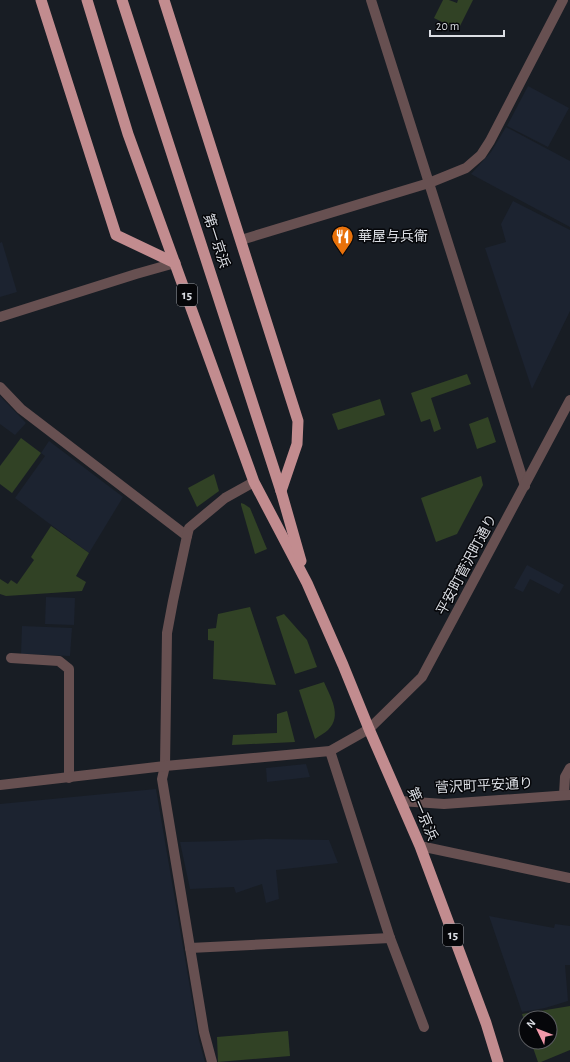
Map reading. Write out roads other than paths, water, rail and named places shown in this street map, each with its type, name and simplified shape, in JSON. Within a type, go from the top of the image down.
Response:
[{"type":"highway","name":"15","points":[[40,0],[116,235],[175,263]]},
{"type":"highway","name":"第一京浜","points":[[86,0],[128,134],[254,482],[307,583],[420,846],[486,1023],[498,1062]]},
{"type":"highway","name":"第一京浜","points":[[122,0],[281,491],[307,583]]},
{"type":"highway","name":"第一京浜","points":[[164,0],[298,421],[297,444],[281,491]]},
{"type":"street","points":[[371,0],[525,486]]},
{"type":"street","points":[[241,240],[429,183],[466,168],[481,155],[494,134],[563,0]]},
{"type":"street","points":[[0,317],[175,263]]},
{"type":"street","points":[[0,387],[21,409],[187,536]]},
{"type":"street","name":"平安町菅沢町通り","points":[[330,751],[369,729],[422,677],[570,400]]},
{"type":"street","points":[[212,1062],[204,1032],[162,779],[165,766],[167,633],[172,601],[189,528],[225,498],[254,482]]},
{"type":"street","points":[[11,658],[59,660],[69,669],[69,778]]},
{"type":"street","points":[[0,785],[165,766],[330,751],[390,938],[424,1027]]},
{"type":"street","points":[[567,795],[565,777],[570,768]]},
{"type":"street","name":"菅沢町平安通り","points":[[400,801],[444,804],[567,795]]},
{"type":"street","points":[[420,846],[570,878]]},
{"type":"street","points":[[190,948],[390,938]]},
{"type":"place","name":"華屋与兵衛","points":[[343,256]]}]
